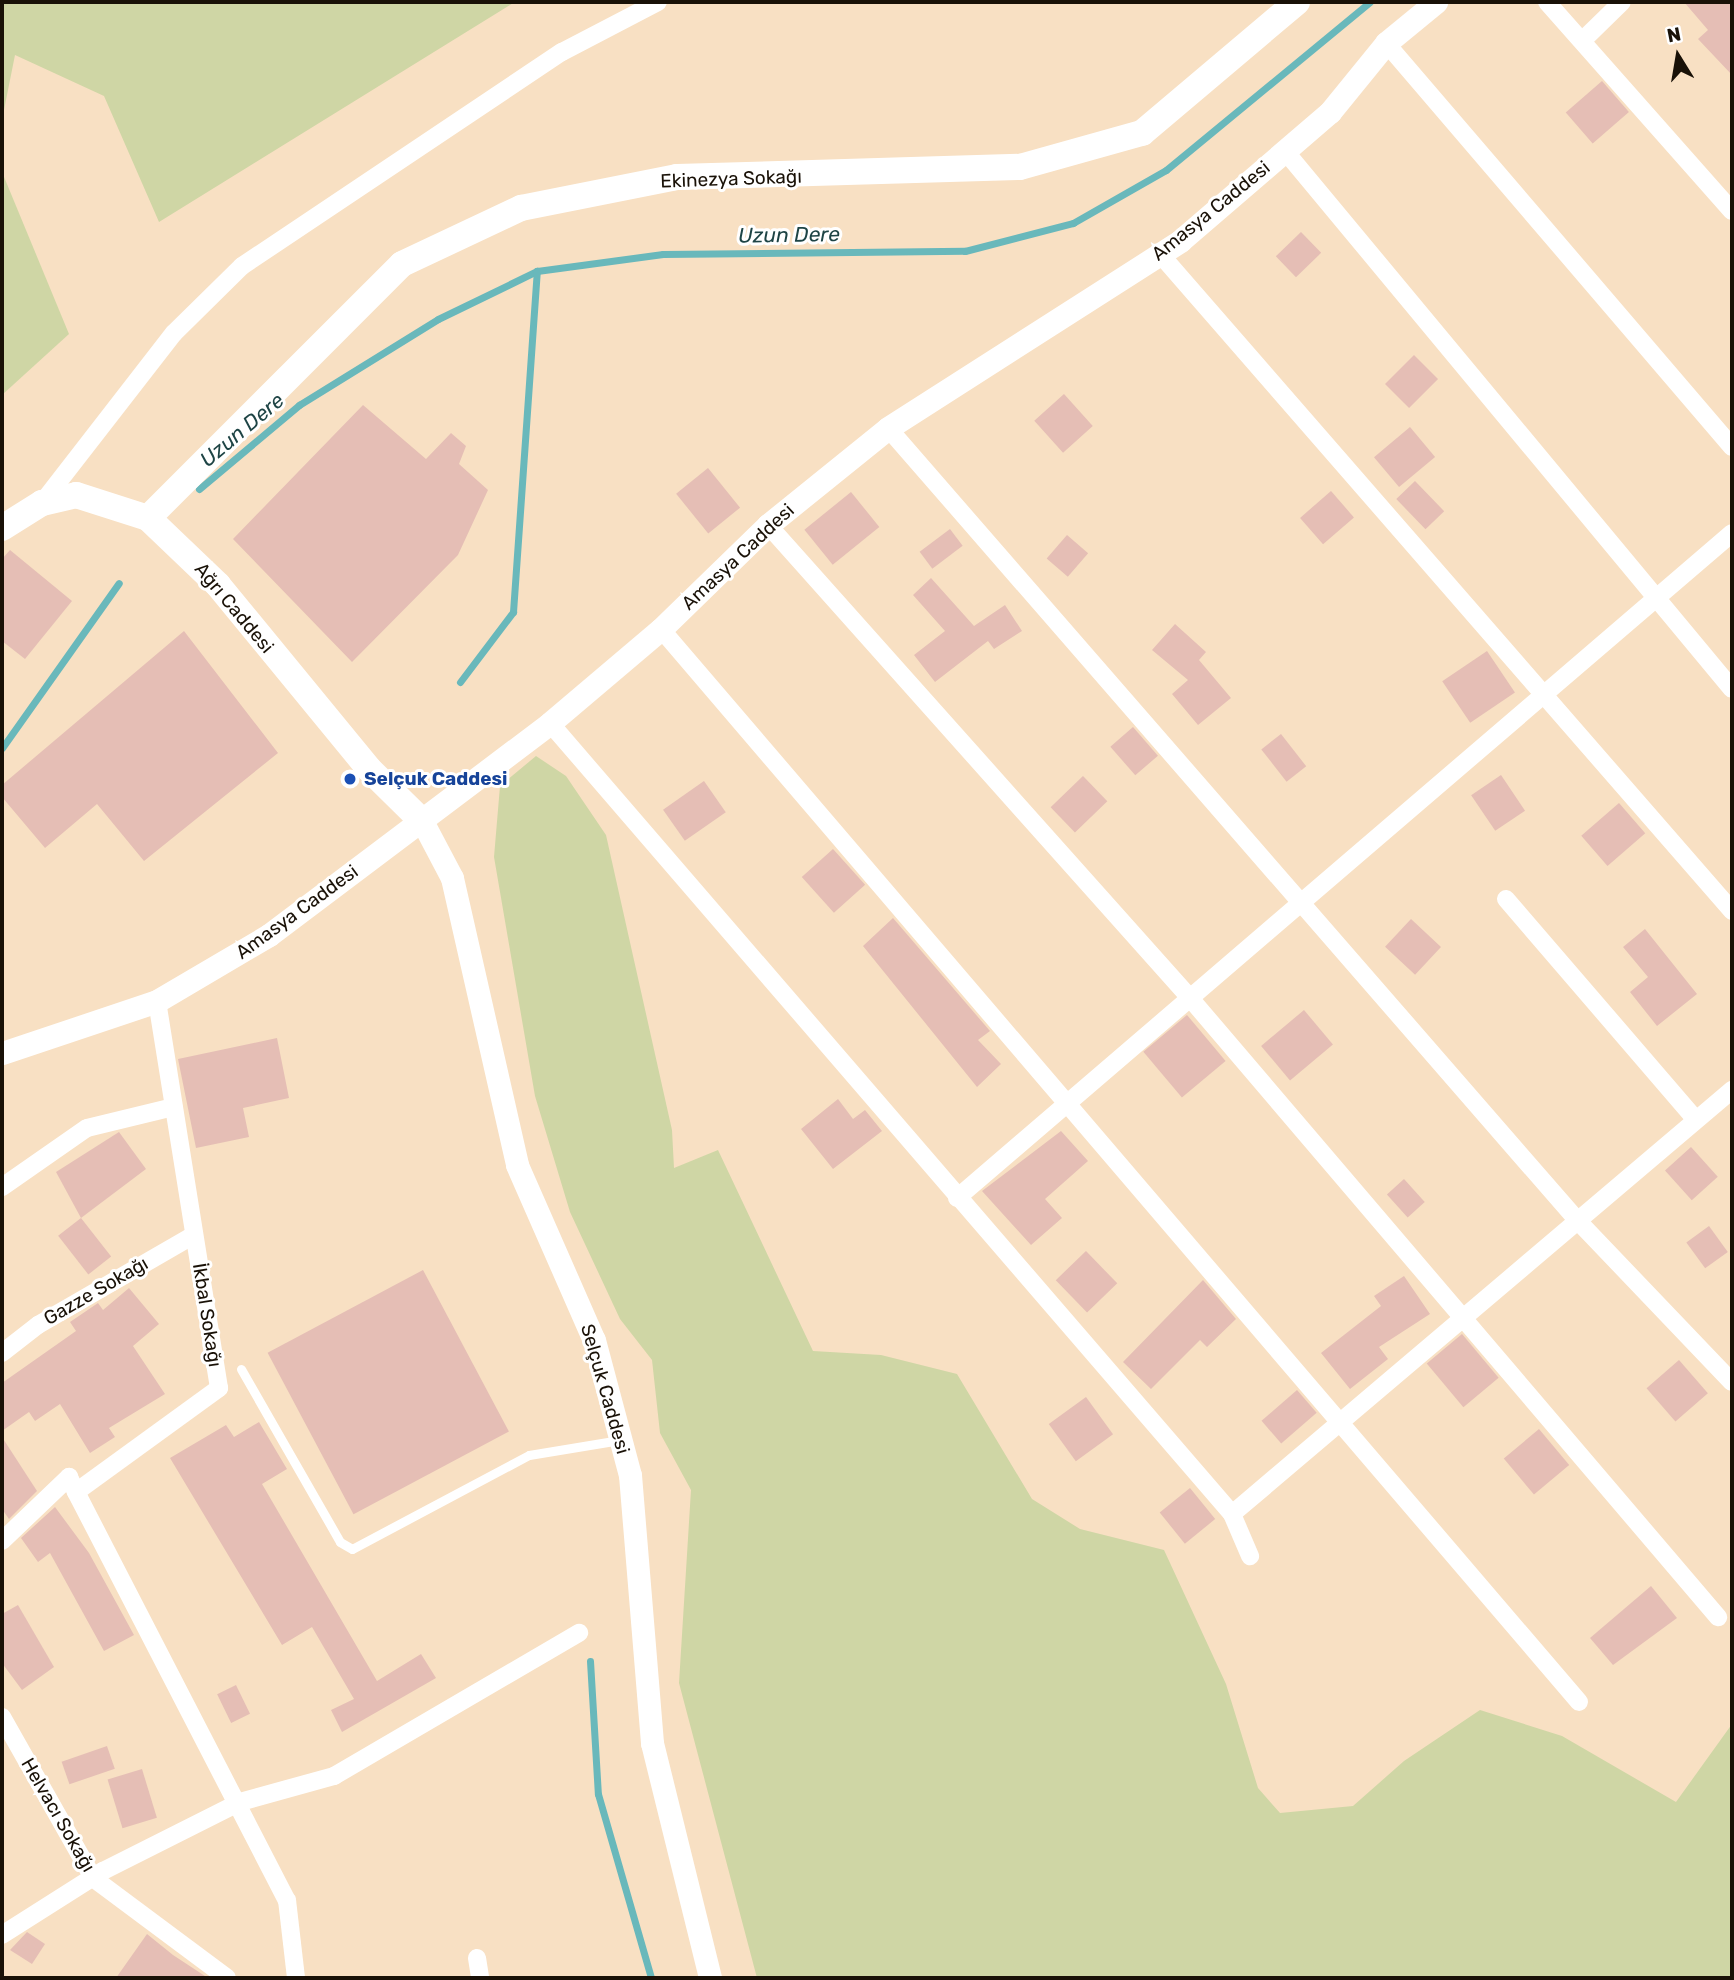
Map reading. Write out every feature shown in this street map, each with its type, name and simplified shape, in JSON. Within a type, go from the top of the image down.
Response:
[{"type":"main road","name":"Ekinezya Sokağı","points":[[148,519],[402,264],[521,208],[677,177],[1020,167],[1142,133],[1297,2]]},
{"type":"main road","name":"Ağrı Caddesi","points":[[2,528],[42,503],[76,495],[148,519],[218,585],[369,769],[422,821]]},
{"type":"street","points":[[42,503],[174,333],[242,266],[562,52],[658,2]]},
{"type":"street","name":"Amasya Caddesi","points":[[2,1053],[157,1001],[269,935],[550,723],[661,629],[768,525],[888,428],[1161,254],[1330,112],[1386,43],[1436,2]]},
{"type":"street","points":[[1547,2],[1732,212]]},
{"type":"street","points":[[1583,40],[1622,2]]},
{"type":"street","points":[[1386,43],[1732,447]]},
{"type":"street","points":[[1285,151],[1655,600],[1732,689]]},
{"type":"street","points":[[1161,254],[1732,911]]},
{"type":"street","points":[[888,428],[1304,901],[1577,1220],[1732,1382]]},
{"type":"street","points":[[768,525],[1190,998],[1718,1616]]},
{"type":"street","points":[[957,1198],[1732,533]]},
{"type":"street","points":[[661,629],[1341,1420],[1579,1703]]},
{"type":"street","points":[[550,723],[957,1198],[1233,1514],[1250,1556]]},
{"type":"street","name":"Selçuk Caddesi","points":[[422,821],[452,878],[517,1165],[594,1340],[630,1475],[652,1743],[710,1978]]},
{"type":"street","points":[[1506,899],[1696,1120]]},
{"type":"street","name":"İkbal Sokağı","points":[[76,1492],[219,1388],[157,1001]]},
{"type":"street","points":[[1233,1514],[1732,1090]]},
{"type":"street","points":[[2,1187],[87,1128],[173,1107]]},
{"type":"street","name":"Gazze Sokağı","points":[[2,1353],[38,1325],[194,1235]]},
{"type":"street","points":[[2,1541],[69,1477],[240,1802],[287,1900],[296,1978]]},
{"type":"street","points":[[2,1935],[93,1878],[240,1802],[334,1776],[579,1633]]},
{"type":"street","name":"Helvacı Sokağı","points":[[2,1717],[93,1878],[227,1978]]},
{"type":"street","points":[[477,1958],[480,1978]]},
{"type":"lane","points":[[241,1369],[340,1542],[352,1549],[529,1455],[621,1440]]},
{"type":"green space","points":[[2,2],[515,2],[159,222],[104,96],[15,55],[2,120]]},
{"type":"green space","points":[[2,172],[69,334],[2,395]]},
{"type":"green space","points":[[536,756],[566,776],[606,835],[672,1130],[674,1168],[718,1150],[813,1351],[881,1355],[957,1374],[1032,1499],[1080,1529],[1164,1550],[1226,1684],[1258,1788],[1280,1813],[1353,1806],[1404,1761],[1480,1710],[1562,1736],[1676,1802],[1732,1724],[1732,1978],[757,1978],[679,1683],[691,1490],[660,1433],[652,1360],[620,1319],[570,1212],[535,1096],[494,857],[500,786]]},
{"type":"building","points":[[1684,2],[1732,2],[1732,75],[1698,39],[1708,30]]},
{"type":"building","points":[[1602,81],[1629,112],[1593,143],[1566,112]]},
{"type":"building","points":[[1301,232],[1321,253],[1296,277],[1276,256]]},
{"type":"building","points":[[1414,355],[1438,379],[1409,408],[1385,384]]},
{"type":"building","points":[[1064,394],[1093,426],[1063,453],[1034,421]]},
{"type":"building","points":[[363,405],[426,459],[451,433],[466,446],[459,464],[488,490],[458,555],[352,662],[233,539]]},
{"type":"building","points":[[1410,427],[1435,457],[1399,487],[1374,457]]},
{"type":"building","points":[[708,468],[740,508],[708,533],[676,494]]},
{"type":"building","points":[[1415,481],[1444,511],[1425,529],[1396,499]]},
{"type":"building","points":[[1331,491],[1354,517],[1323,544],[1300,518]]},
{"type":"building","points":[[851,492],[879,527],[833,565],[804,530]]},
{"type":"building","points":[[950,529],[963,546],[932,569],[920,552]]},
{"type":"building","points":[[1067,535],[1088,553],[1068,577],[1047,558]]},
{"type":"building","points":[[10,550],[72,601],[25,659],[2,641],[2,559]]},
{"type":"building","points":[[931,578],[974,626],[1005,605],[1022,631],[994,649],[988,641],[935,682],[914,655],[945,631],[913,595]]},
{"type":"building","points":[[1175,624],[1206,652],[1199,660],[1231,698],[1198,725],[1172,694],[1188,680],[1152,650]]},
{"type":"building","points":[[184,631],[278,753],[144,861],[97,804],[45,848],[2,797],[2,785]]},
{"type":"building","points":[[1487,651],[1515,692],[1470,723],[1442,681]]},
{"type":"building","points":[[1133,727],[1158,756],[1135,775],[1110,747]]},
{"type":"building","points":[[1281,734],[1306,766],[1287,782],[1261,749]]},
{"type":"building","points":[[1501,775],[1525,811],[1495,831],[1471,795]]},
{"type":"building","points":[[1083,776],[1107,801],[1075,832],[1051,807]]},
{"type":"building","points":[[704,781],[726,812],[685,841],[663,810]]},
{"type":"building","points":[[1619,803],[1645,833],[1608,866],[1581,836]]},
{"type":"building","points":[[833,849],[865,885],[834,913],[802,877]]},
{"type":"building","points":[[893,918],[990,1031],[978,1040],[1001,1064],[977,1087],[863,946]]},
{"type":"building","points":[[1411,919],[1441,947],[1415,975],[1385,947]]},
{"type":"building","points":[[1645,929],[1697,994],[1657,1026],[1630,992],[1648,977],[1623,947]]},
{"type":"building","points":[[1304,1010],[1333,1044],[1290,1080],[1261,1046]]},
{"type":"building","points":[[1187,1015],[1226,1061],[1182,1098],[1143,1052]]},
{"type":"building","points":[[277,1038],[289,1098],[243,1108],[249,1137],[196,1148],[178,1059]]},
{"type":"building","points":[[838,1099],[853,1119],[865,1110],[882,1131],[833,1169],[801,1129]]},
{"type":"building","points":[[1061,1131],[1088,1161],[1045,1199],[1062,1218],[1031,1245],[982,1191]]},
{"type":"building","points":[[119,1132],[146,1169],[81,1218],[56,1172]]},
{"type":"building","points":[[1691,1147],[1718,1177],[1692,1200],[1665,1170]]},
{"type":"building","points":[[1404,1179],[1425,1202],[1408,1217],[1387,1194]]},
{"type":"building","points":[[81,1218],[111,1257],[88,1274],[58,1236]]},
{"type":"building","points":[[1709,1226],[1728,1252],[1705,1268],[1686,1242]]},
{"type":"building","points":[[1086,1251],[1117,1283],[1087,1313],[1056,1280]]},
{"type":"building","points":[[423,1270],[509,1432],[354,1514],[268,1353]]},
{"type":"building","points":[[1404,1276],[1430,1314],[1379,1347],[1388,1359],[1350,1389],[1321,1353],[1381,1306],[1374,1296]]},
{"type":"building","points":[[1203,1280],[1236,1319],[1207,1347],[1200,1340],[1151,1389],[1123,1362]]},
{"type":"building","points":[[129,1288],[159,1324],[133,1346],[165,1394],[109,1428],[115,1437],[90,1453],[60,1404],[35,1421],[29,1412],[2,1431],[2,1383],[76,1331],[70,1322],[98,1303],[103,1310]]},
{"type":"building","points":[[1462,1334],[1499,1378],[1463,1407],[1427,1364]]},
{"type":"building","points":[[1679,1360],[1708,1393],[1675,1421],[1647,1388]]},
{"type":"building","points":[[1297,1390],[1317,1413],[1281,1443],[1262,1421]]},
{"type":"building","points":[[1086,1397],[1113,1434],[1076,1461],[1049,1424]]},
{"type":"building","points":[[259,1422],[287,1469],[262,1484],[377,1681],[421,1654],[436,1678],[342,1732],[331,1710],[354,1699],[312,1627],[282,1645],[170,1458],[226,1425],[234,1437]]},
{"type":"building","points":[[1539,1429],[1569,1465],[1534,1495],[1504,1459]]},
{"type":"building","points":[[2,1437],[37,1491],[9,1519],[2,1509]]},
{"type":"building","points":[[1190,1488],[1215,1519],[1185,1544],[1160,1513]]},
{"type":"building","points":[[55,1507],[89,1553],[134,1635],[104,1651],[50,1553],[38,1562],[21,1538]]},
{"type":"building","points":[[1651,1586],[1677,1618],[1613,1665],[1590,1638]]},
{"type":"building","points":[[18,1605],[54,1667],[22,1690],[2,1663],[2,1614]]},
{"type":"building","points":[[236,1685],[250,1714],[231,1723],[217,1694]]},
{"type":"building","points":[[107,1746],[115,1769],[69,1784],[62,1762]]},
{"type":"building","points":[[142,1769],[157,1818],[122,1828],[108,1780]]},
{"type":"building","points":[[27,1932],[45,1944],[32,1964],[10,1950]]},
{"type":"building","points":[[147,1934],[173,1955],[208,1978],[116,1978]]},
{"type":"waterway","name":"Uzun Dere","points":[[199,489],[299,405],[438,319],[537,271],[663,254],[965,251],[1073,223],[1166,170],[1370,2]]},
{"type":"waterway","points":[[460,682],[513,612],[537,271]]},
{"type":"waterway","name":"Uzun Dere","points":[[2,748],[119,583]]},
{"type":"waterway","points":[[590,1661],[598,1794],[651,1978]]},
{"type":"place","name":"Selçuk Caddesi","points":[[350,779]]}]
